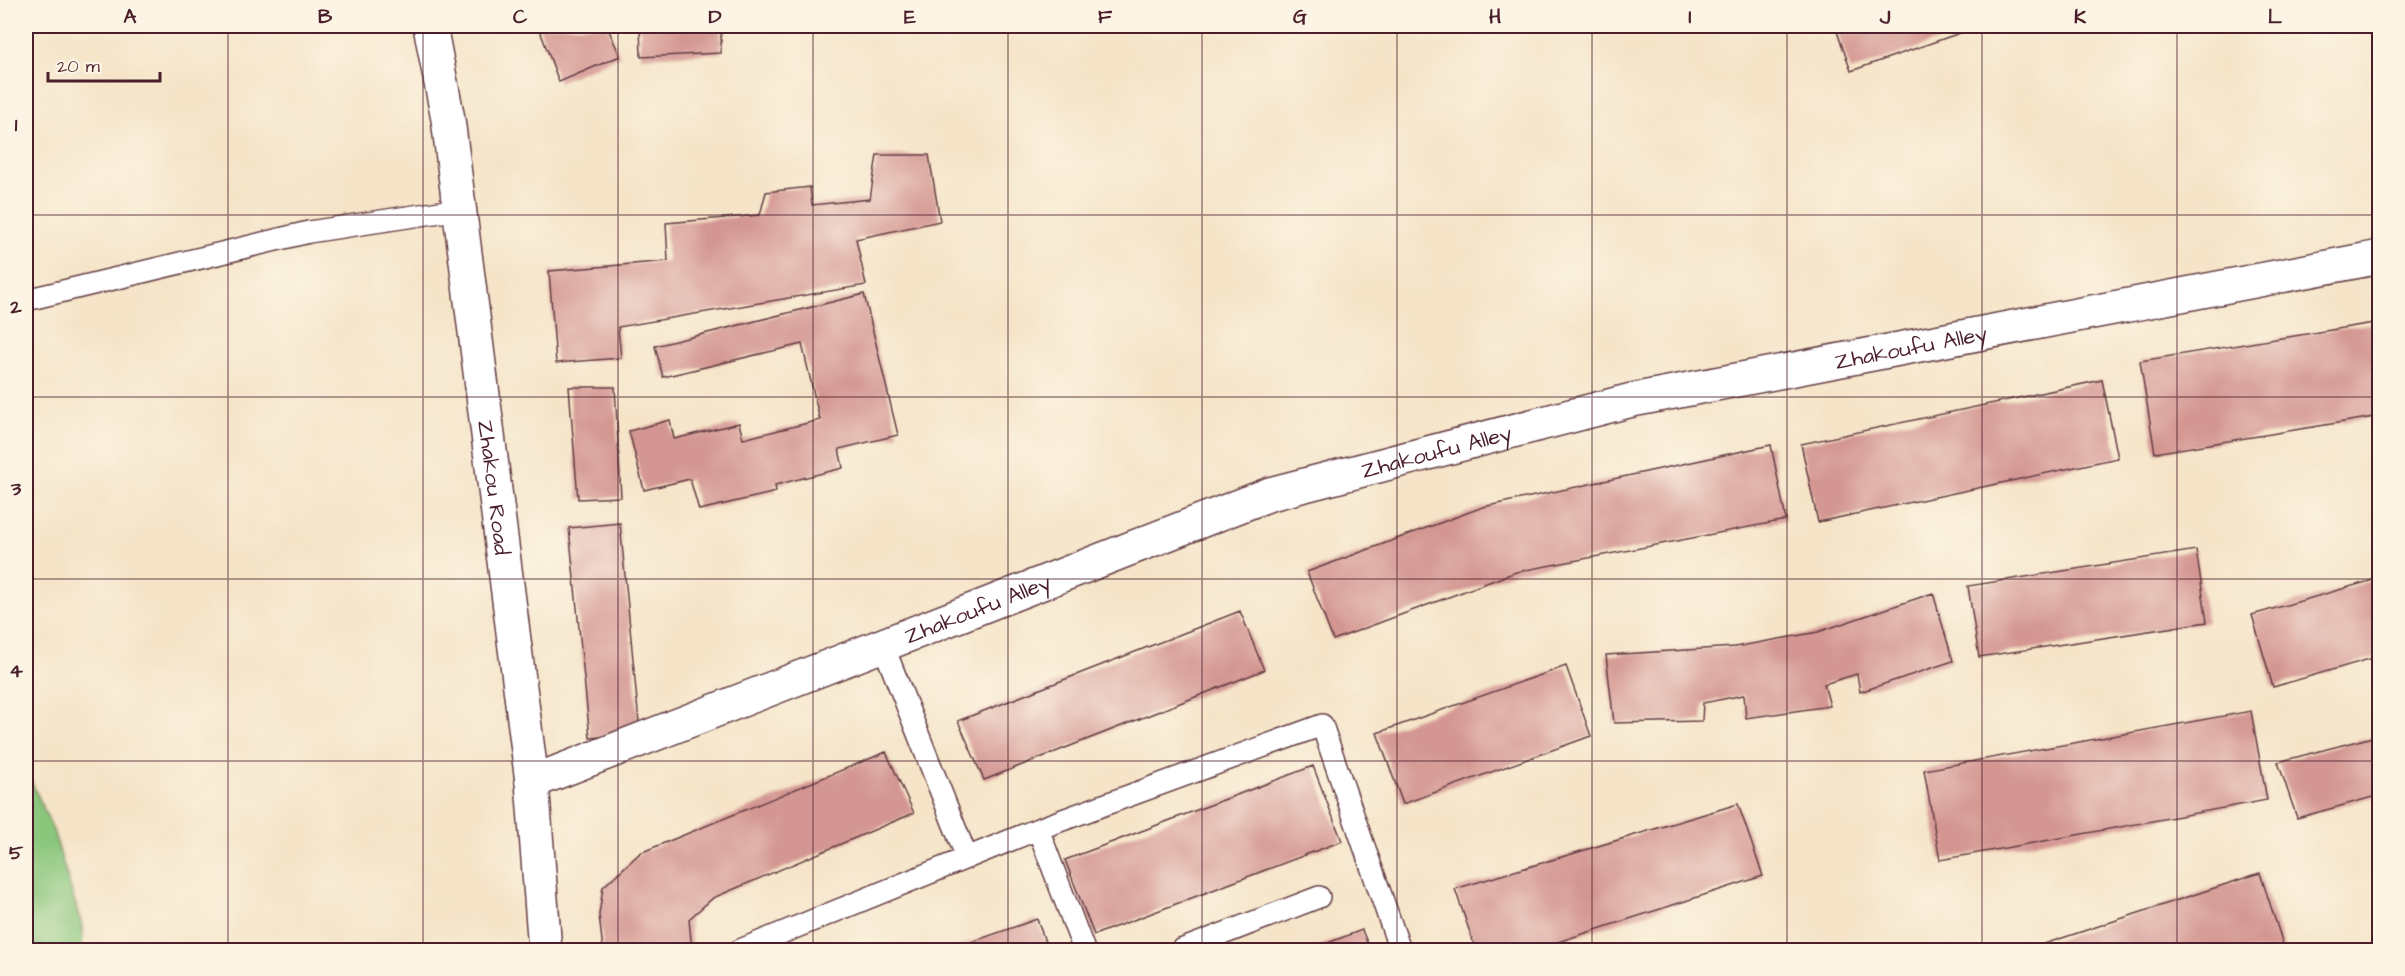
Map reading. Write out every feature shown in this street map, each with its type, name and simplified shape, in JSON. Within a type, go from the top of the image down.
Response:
[{"type":"street","name":"Zhakou Road","points":[[430,26],[448,119],[532,782],[545,951]]},
{"type":"street","name":"Zhakoufu Alley","points":[[532,782],[1270,494],[1632,400],[2379,257]]},
{"type":"lane","points":[[26,300],[309,232],[460,209]]},
{"type":"lane","points":[[883,645],[967,858]]},
{"type":"lane","points":[[740,950],[1038,829],[1322,725],[1400,951]]},
{"type":"lane","points":[[1038,829],[1084,951]]},
{"type":"lane","points":[[1181,951],[1319,897]]},
{"type":"green space","points":[[26,769],[53,830],[83,929],[82,950],[26,950]]},
{"type":"building","points":[[545,26],[607,26],[620,56],[559,82],[539,28]]},
{"type":"building","points":[[640,26],[721,26],[721,53],[641,57]]},
{"type":"building","points":[[1835,26],[1980,26],[1851,71]]},
{"type":"building","points":[[877,155],[929,155],[940,221],[856,239],[866,285],[618,327],[621,358],[556,363],[549,271],[668,261],[666,223],[760,215],[766,192],[810,187],[812,205],[870,199]]},
{"type":"building","points":[[864,294],[898,435],[839,449],[843,468],[775,485],[776,492],[699,510],[690,479],[644,490],[629,431],[670,420],[674,439],[739,423],[743,439],[820,420],[802,344],[663,377],[655,346]]},
{"type":"building","points":[[2380,322],[2380,416],[2155,453],[2140,361]]},
{"type":"building","points":[[2102,380],[2118,458],[1818,522],[1801,444]]},
{"type":"building","points":[[569,387],[615,387],[621,497],[578,499]]},
{"type":"building","points":[[1771,445],[1786,520],[1516,572],[1333,640],[1307,572],[1483,507]]},
{"type":"building","points":[[620,523],[640,733],[590,738],[569,528]]},
{"type":"building","points":[[2196,550],[2207,622],[1979,657],[1968,586]]},
{"type":"building","points":[[2380,578],[2380,656],[2273,687],[2252,615]]},
{"type":"building","points":[[1933,593],[1953,661],[1860,692],[1857,674],[1824,684],[1830,706],[1746,718],[1744,695],[1703,703],[1702,721],[1614,723],[1606,655],[1735,647],[1818,632]]},
{"type":"building","points":[[1240,611],[1264,670],[984,780],[958,721]]},
{"type":"building","points":[[1566,666],[1591,736],[1403,804],[1377,733]]},
{"type":"building","points":[[2251,711],[2267,800],[1940,860],[1924,770]]},
{"type":"building","points":[[2380,735],[2380,795],[2297,818],[2278,762]]},
{"type":"building","points":[[886,752],[914,813],[713,898],[689,919],[692,950],[603,950],[599,915],[603,887],[640,853]]},
{"type":"building","points":[[1313,766],[1342,841],[1094,935],[1065,860]]},
{"type":"building","points":[[1738,804],[1763,876],[1533,950],[1476,950],[1455,889]]},
{"type":"building","points":[[2260,873],[2284,947],[2274,950],[2036,950],[2035,947]]},
{"type":"building","points":[[1037,919],[1048,950],[949,950]]},
{"type":"building","points":[[1362,930],[1370,950],[1309,950]]}]
